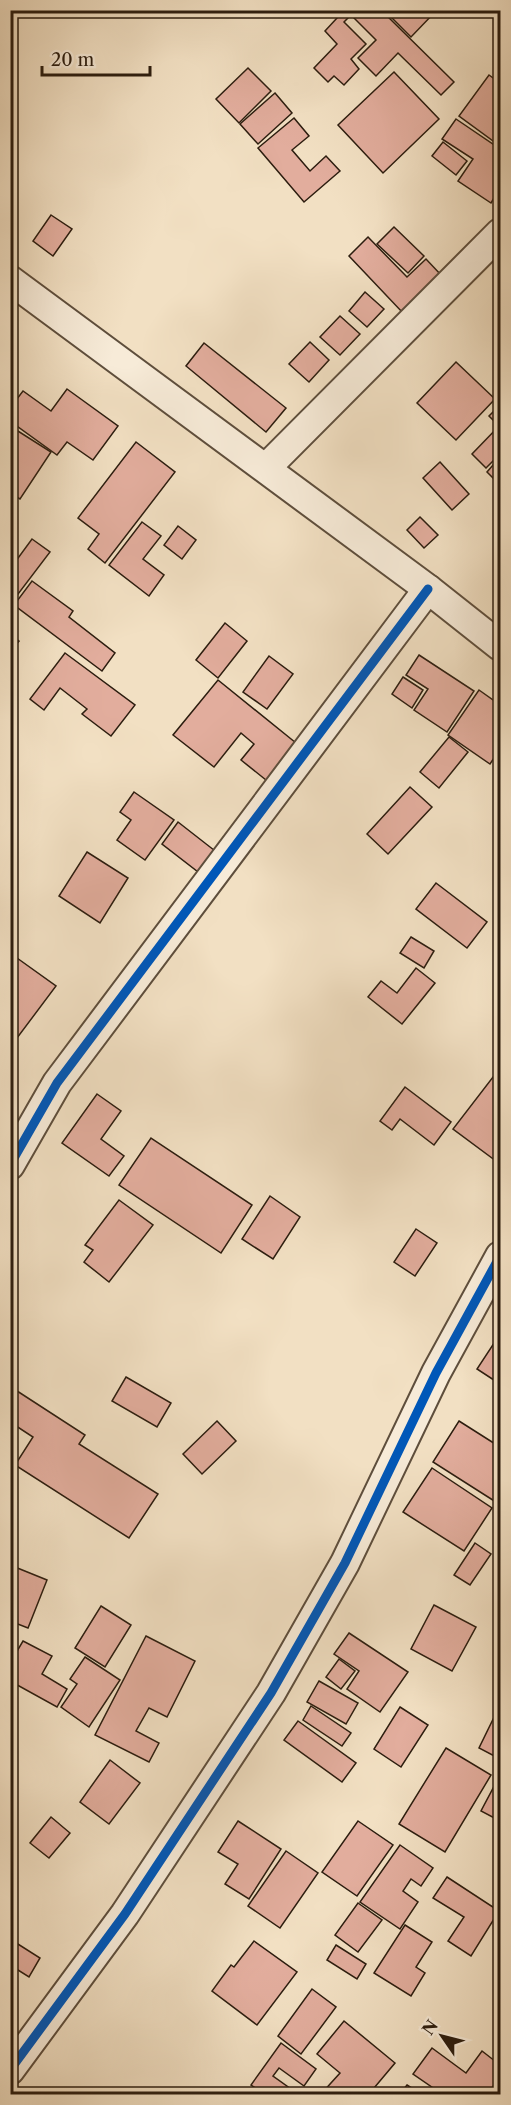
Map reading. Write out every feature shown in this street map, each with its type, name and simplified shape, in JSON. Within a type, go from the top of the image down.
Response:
[{"type":"street","points":[[266,468],[501,233]]},
{"type":"street","points":[[15,294],[266,468],[501,646]]},
{"type":"street","points":[[10,1165],[57,1083],[428,589]]},
{"type":"street","points":[[10,2070],[125,1914],[272,1693],[345,1563],[436,1373],[501,1256]]},
{"type":"building","points":[[329,10],[381,10],[454,82],[441,95],[398,53],[376,76],[358,58],[376,40],[351,15],[344,22],[366,44],[351,59],[359,69],[344,85],[334,76],[328,82],[314,68],[337,44],[325,31],[337,18]]},
{"type":"building","points":[[384,10],[433,10],[435,12],[411,37]]},
{"type":"building","points":[[248,68],[271,91],[239,123],[216,99]]},
{"type":"building","points":[[394,72],[439,119],[383,173],[338,125]]},
{"type":"building","points":[[489,75],[500,83],[500,146],[459,116]]},
{"type":"building","points":[[275,93],[292,113],[258,144],[240,124]]},
{"type":"building","points":[[294,118],[309,136],[292,150],[310,171],[326,156],[340,171],[304,202],[258,148]]},
{"type":"building","points":[[456,119],[500,149],[500,188],[491,203],[458,181],[473,159],[442,139]]},
{"type":"building","points":[[443,142],[467,161],[456,175],[432,156]]},
{"type":"building","points":[[51,215],[72,229],[53,256],[33,241]]},
{"type":"building","points":[[394,227],[424,256],[408,273],[377,244]]},
{"type":"building","points":[[368,237],[407,277],[426,259],[442,276],[403,313],[349,256]]},
{"type":"building","points":[[365,292],[384,309],[367,327],[349,311]]},
{"type":"building","points":[[340,316],[360,334],[340,355],[320,337]]},
{"type":"building","points":[[310,342],[329,360],[309,382],[289,364]]},
{"type":"building","points":[[204,343],[286,408],[266,432],[186,366]]},
{"type":"building","points":[[456,362],[495,399],[456,440],[417,403]]},
{"type":"building","points":[[67,389],[118,426],[93,460],[67,442],[57,455],[10,421],[10,408],[23,391],[51,411]]},
{"type":"building","points":[[500,405],[500,454],[486,468],[472,454],[499,426],[489,416]]},
{"type":"building","points":[[10,426],[51,452],[20,499],[10,493]]},
{"type":"building","points":[[136,442],[175,472],[105,563],[88,549],[99,534],[78,518]]},
{"type":"building","points":[[500,457],[500,485],[487,472]]},
{"type":"building","points":[[440,462],[469,494],[452,510],[423,478]]},
{"type":"building","points":[[420,517],[438,535],[424,548],[407,530]]},
{"type":"building","points":[[142,522],[161,536],[143,559],[164,575],[149,596],[109,565]]},
{"type":"building","points":[[178,526],[196,540],[182,559],[164,545]]},
{"type":"building","points":[[32,539],[50,552],[12,602],[10,569]]},
{"type":"building","points":[[32,581],[73,611],[69,617],[115,653],[102,671],[14,605]]},
{"type":"building","points":[[225,623],[247,641],[218,678],[196,660]]},
{"type":"building","points":[[10,634],[19,641],[10,652]]},
{"type":"building","points":[[65,653],[135,705],[111,736],[82,714],[87,709],[60,688],[44,710],[30,699]]},
{"type":"building","points":[[419,655],[474,691],[447,732],[414,710],[428,689],[406,675]]},
{"type":"building","points":[[269,656],[293,674],[267,709],[243,692]]},
{"type":"building","points":[[403,677],[423,690],[412,708],[392,694]]},
{"type":"building","points":[[218,680],[301,747],[271,784],[241,760],[254,744],[241,733],[214,767],[173,735]]},
{"type":"building","points":[[479,690],[500,705],[500,749],[490,764],[448,735]]},
{"type":"building","points":[[449,737],[468,752],[439,788],[420,772]]},
{"type":"building","points":[[410,787],[432,807],[388,854],[367,834]]},
{"type":"building","points":[[134,792],[174,820],[145,860],[117,840],[131,820],[120,812]]},
{"type":"building","points":[[178,822],[219,854],[202,875],[162,844]]},
{"type":"building","points":[[87,852],[128,878],[100,923],[59,896]]},
{"type":"building","points":[[436,883],[487,922],[467,948],[416,909]]},
{"type":"building","points":[[411,937],[434,951],[424,968],[400,953]]},
{"type":"building","points":[[10,953],[56,986],[17,1038],[10,1033]]},
{"type":"building","points":[[416,968],[435,983],[402,1024],[368,997],[381,981],[397,993]]},
{"type":"building","points":[[493,1077],[500,1083],[500,1156],[496,1161],[453,1129]]},
{"type":"building","points":[[405,1087],[451,1122],[434,1145],[400,1119],[392,1130],[380,1121]]},
{"type":"building","points":[[97,1094],[121,1111],[101,1139],[124,1156],[109,1176],[62,1143]]},
{"type":"building","points":[[151,1138],[252,1205],[221,1253],[119,1185]]},
{"type":"building","points":[[270,1196],[300,1217],[273,1259],[242,1239]]},
{"type":"building","points":[[119,1200],[153,1225],[109,1282],[84,1262],[93,1250],[85,1245]]},
{"type":"building","points":[[416,1229],[437,1243],[415,1276],[394,1262]]},
{"type":"building","points":[[500,1334],[500,1384],[477,1369]]},
{"type":"building","points":[[126,1377],[171,1403],[157,1427],[112,1401]]},
{"type":"building","points":[[14,1389],[85,1435],[79,1444],[158,1494],[129,1538],[15,1465],[33,1437],[10,1422],[10,1394]]},
{"type":"building","points":[[217,1421],[236,1441],[202,1474],[183,1454]]},
{"type":"building","points":[[459,1421],[500,1447],[499,1504],[433,1462]]},
{"type":"building","points":[[432,1468],[492,1508],[464,1551],[403,1512]]},
{"type":"building","points":[[475,1543],[491,1554],[470,1585],[454,1575]]},
{"type":"building","points":[[10,1565],[47,1580],[28,1628],[10,1621]]},
{"type":"building","points":[[434,1605],[476,1627],[452,1671],[411,1649]]},
{"type":"building","points":[[101,1606],[131,1625],[105,1667],[75,1648]]},
{"type":"building","points":[[500,1623],[500,1638],[494,1633]]},
{"type":"building","points":[[349,1633],[408,1672],[380,1712],[347,1689],[359,1671],[334,1654]]},
{"type":"building","points":[[146,1636],[195,1661],[167,1717],[149,1708],[136,1731],[159,1743],[149,1762],[95,1735]]},
{"type":"building","points":[[23,1641],[52,1656],[42,1674],[67,1689],[57,1707],[10,1681],[10,1663]]},
{"type":"building","points":[[85,1657],[120,1680],[89,1727],[61,1707],[77,1684],[70,1679]]},
{"type":"building","points":[[339,1659],[355,1671],[341,1689],[326,1677]]},
{"type":"building","points":[[319,1681],[358,1703],[346,1724],[307,1702]]},
{"type":"building","points":[[500,1705],[500,1759],[479,1748]]},
{"type":"building","points":[[311,1706],[351,1733],[342,1746],[303,1720]]},
{"type":"building","points":[[400,1707],[428,1725],[401,1767],[374,1749]]},
{"type":"building","points":[[298,1721],[356,1763],[342,1782],[284,1740]]},
{"type":"building","points":[[446,1748],[491,1775],[445,1852],[399,1824]]},
{"type":"building","points":[[110,1760],[140,1783],[109,1824],[80,1802]]},
{"type":"building","points":[[500,1775],[500,1821],[481,1811]]},
{"type":"building","points":[[51,1817],[70,1833],[49,1858],[30,1843]]},
{"type":"building","points":[[238,1821],[281,1849],[249,1899],[225,1884],[238,1864],[218,1852]]},
{"type":"building","points":[[358,1821],[393,1845],[357,1896],[322,1872]]},
{"type":"building","points":[[400,1845],[433,1868],[421,1886],[411,1879],[403,1891],[418,1902],[400,1929],[360,1902]]},
{"type":"building","points":[[286,1851],[318,1873],[280,1928],[248,1906]]},
{"type":"building","points":[[447,1877],[499,1911],[471,1956],[448,1941],[464,1917],[433,1898]]},
{"type":"building","points":[[358,1903],[382,1920],[358,1952],[335,1935]]},
{"type":"building","points":[[405,1925],[432,1942],[416,1967],[425,1973],[411,1996],[374,1973]]},
{"type":"building","points":[[10,1939],[40,1958],[29,1977],[10,1965]]},
{"type":"building","points":[[254,1941],[297,1972],[257,2025],[212,1991],[231,1965],[234,1967]]},
{"type":"building","points":[[336,1945],[366,1964],[357,1979],[327,1960]]},
{"type":"building","points":[[312,1989],[336,2007],[301,2054],[278,2036]]},
{"type":"building","points":[[344,2021],[395,2063],[369,2094],[321,2094],[340,2073],[317,2054]]},
{"type":"building","points":[[281,2043],[316,2069],[304,2086],[279,2068],[273,2076],[298,2094],[264,2094],[251,2085]]},
{"type":"building","points":[[432,2048],[466,2073],[482,2051],[500,2065],[500,2076],[488,2094],[442,2094],[413,2074]]},
{"type":"building","points":[[500,2080],[500,2094],[489,2094]]},
{"type":"building","points":[[407,2085],[421,2094],[400,2094]]},
{"type":"building","points":[[239,2088],[248,2094],[234,2094]]},
{"type":"cycle path","points":[[10,1165],[57,1083],[428,589]]},
{"type":"cycle path","points":[[10,2070],[125,1914],[271,1693],[345,1563],[436,1373],[500,1256]]}]
